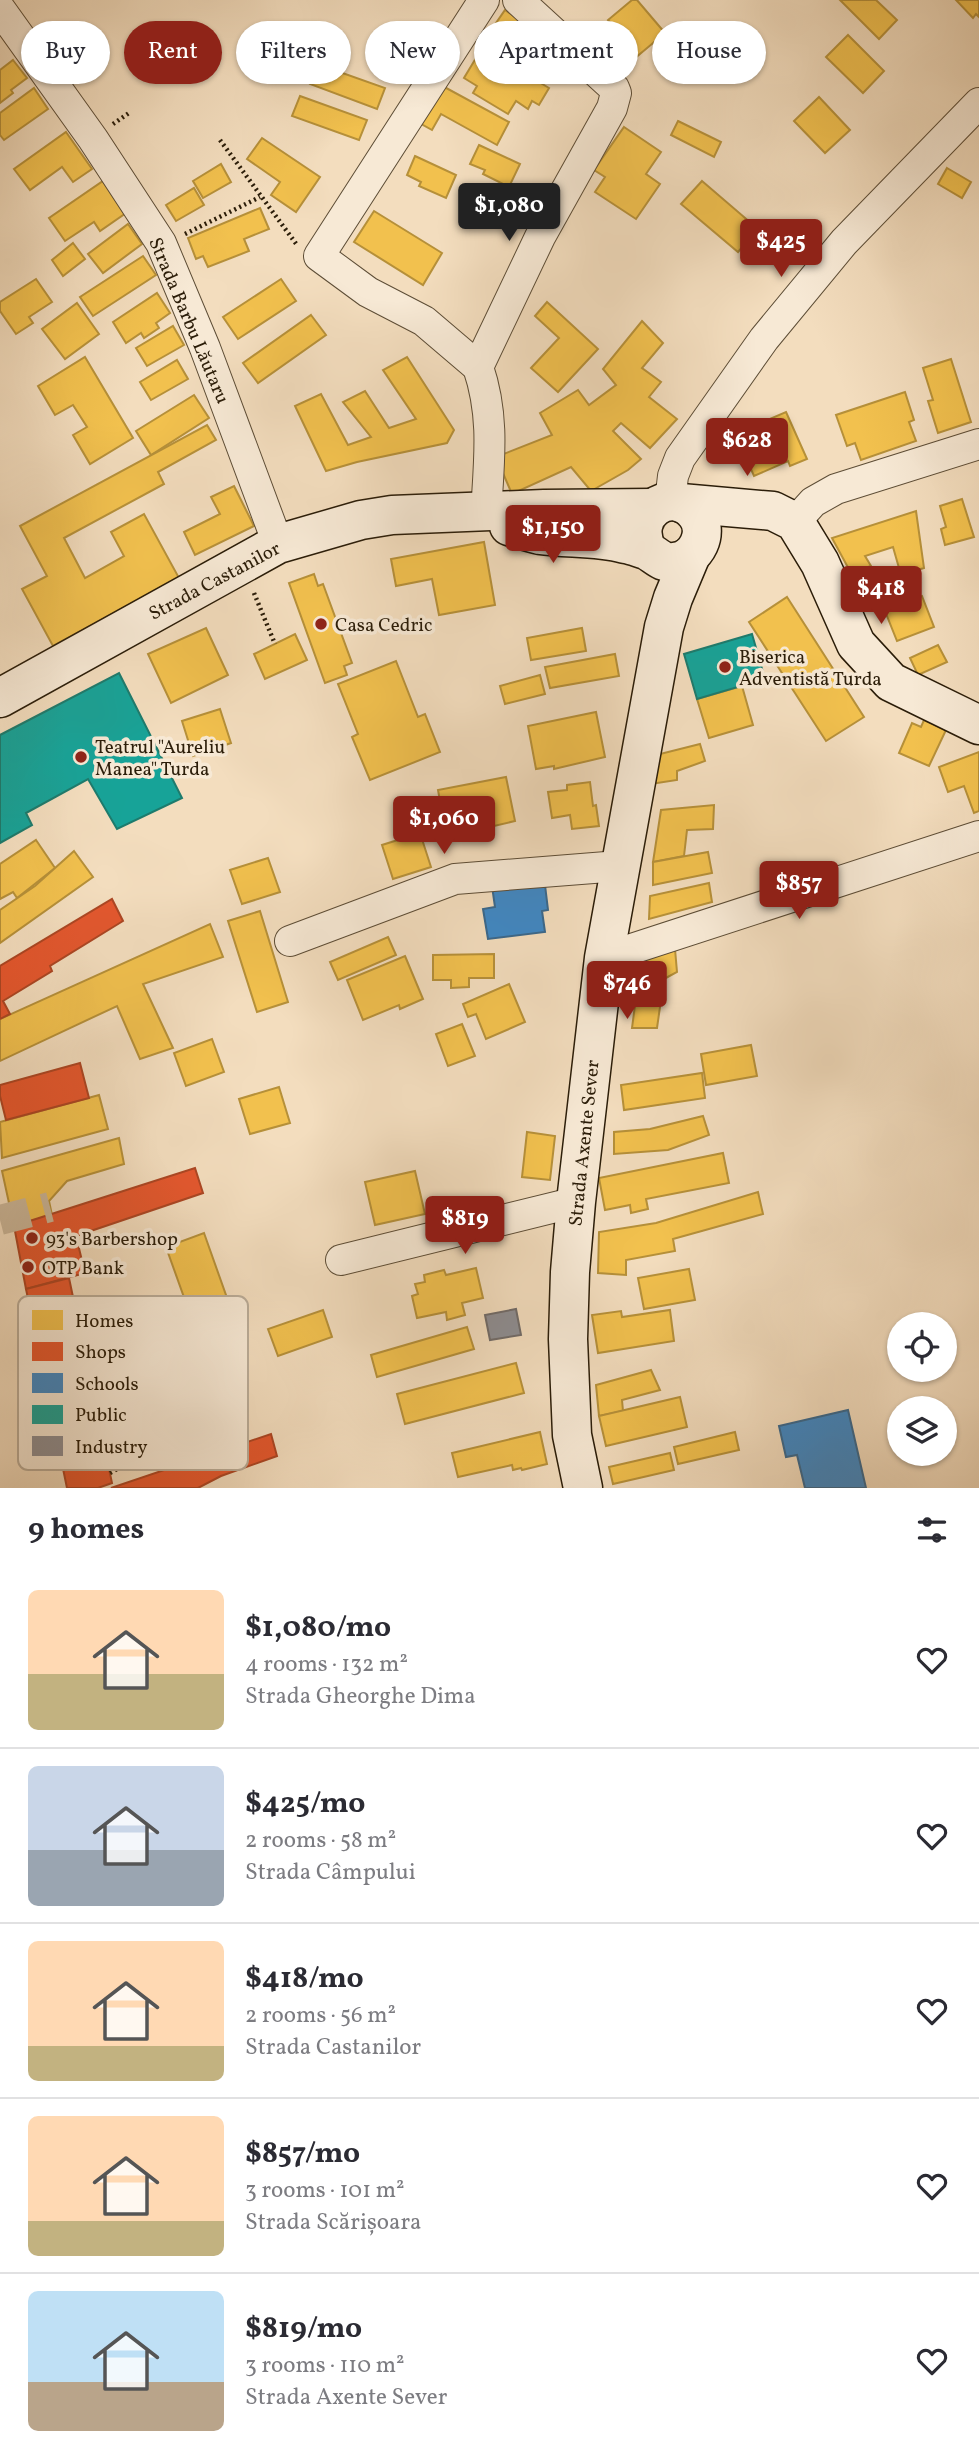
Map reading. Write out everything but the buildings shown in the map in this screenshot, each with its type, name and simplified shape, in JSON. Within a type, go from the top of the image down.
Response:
[{"type":"main road","name":"Strada Castanilor","points":[[0,698],[278,544],[360,520],[426,513],[486,513],[668,504],[773,511],[795,522]]},
{"type":"main road","points":[[648,551],[641,534],[646,515],[668,504],[689,507],[700,521],[701,539],[695,551]]},
{"type":"main road","name":"Strada Castanilor","points":[[486,513],[510,527],[540,535],[624,543],[648,551],[664,562],[674,563],[755,524],[795,522]]},
{"type":"main road","points":[[795,522],[820,563],[856,643],[891,682],[979,726]]},
{"type":"main road","name":"Strada Axente Sever","points":[[583,1488],[572,1435],[568,1339],[570,1272],[604,958],[663,627],[695,551]]},
{"type":"street","points":[[484,0],[320,256],[368,292],[424,321],[478,367],[489,403],[486,513]]},
{"type":"street","points":[[478,367],[540,237],[612,108],[616,93],[614,88],[518,0]]},
{"type":"street","name":"Strada Barbu Lăutaru","points":[[0,9],[93,139],[161,243],[205,348],[278,544]]},
{"type":"street","points":[[668,504],[673,476],[680,458],[764,339],[844,242],[979,103]]},
{"type":"street","points":[[795,522],[813,502],[836,489],[979,444]]},
{"type":"street","points":[[604,958],[979,836]]},
{"type":"street","points":[[290,941],[456,878],[619,866]]},
{"type":"street","points":[[341,1260],[576,1202]]},
{"type":"path","points":[[220,141],[297,246],[320,256]]},
{"type":"path","points":[[161,243],[260,197]]},
{"type":"path","points":[[242,564],[275,644]]},
{"type":"path","points":[[110,1473],[115,1470]]},
{"type":"tunnel","points":[[0,1220],[50,1207]]},
{"type":"place","name":"Casa Cedric","points":[[321,624]]},
{"type":"place","name":"Biserica Adventistă Turda","points":[[725,667]]},
{"type":"place","name":"Teatrul \"Aureliu Manea\" Turda","points":[[81,757]]},
{"type":"place","name":"93's Barbershop","points":[[32,1238]]},
{"type":"place","name":"OTP Bank","points":[[28,1267]]}]
